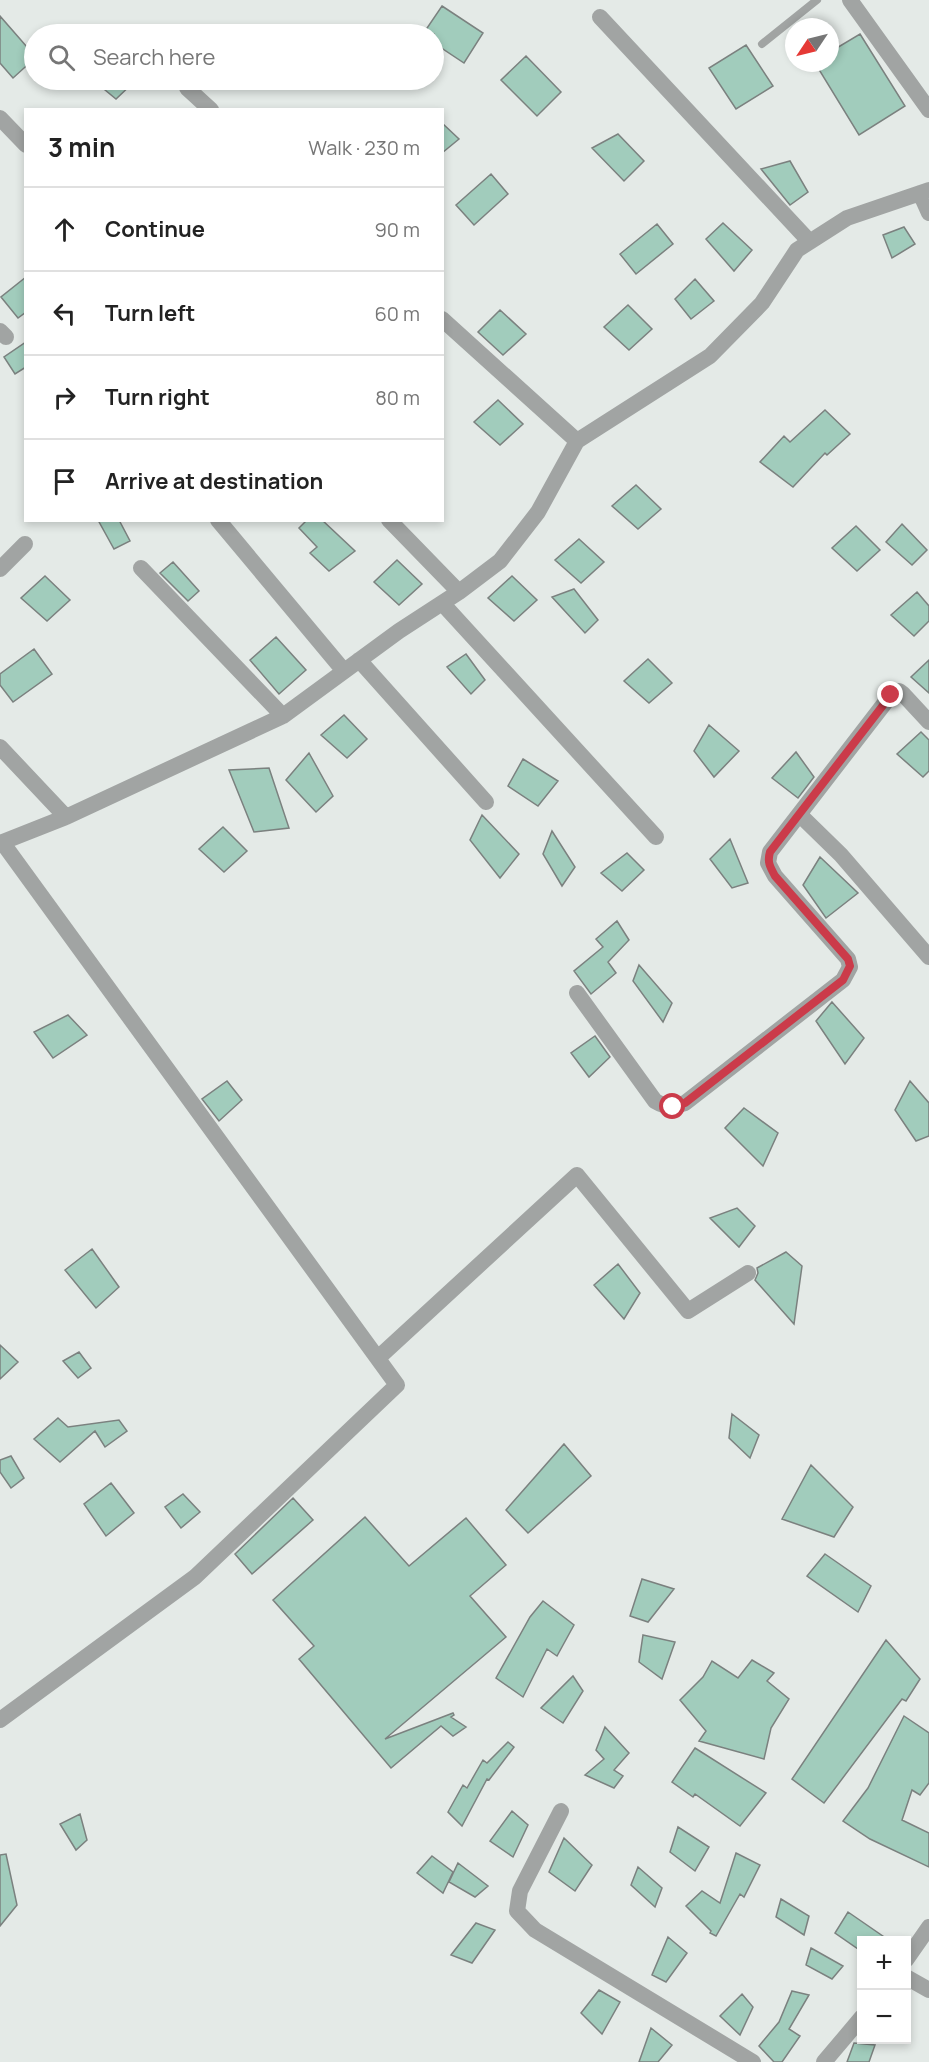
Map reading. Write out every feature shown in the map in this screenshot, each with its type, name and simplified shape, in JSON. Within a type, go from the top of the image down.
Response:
[{"type":"street","points":[[850,0],[929,110]]},
{"type":"street","points":[[600,17],[810,242]]},
{"type":"street","points":[[189,90],[209,108]]},
{"type":"street","points":[[0,118],[24,143]]},
{"type":"street","points":[[0,1720],[195,1577],[397,1385],[1,843],[66,817],[284,716],[399,631],[459,592],[500,561],[538,512],[577,441],[710,356],[762,303],[797,250],[847,218],[924,191],[929,213]]},
{"type":"street","points":[[444,321],[577,441]]},
{"type":"street","points":[[220,522],[344,671]]},
{"type":"street","points":[[391,522],[459,592]]},
{"type":"street","points":[[0,569],[26,544]]},
{"type":"street","points":[[141,568],[284,716]]},
{"type":"street","points":[[442,603],[656,837]]},
{"type":"street","points":[[359,660],[486,802]]},
{"type":"street","points":[[577,993],[651,1096],[665,1107],[685,1103],[843,980],[850,966],[848,959],[775,876],[768,863],[770,852],[891,695],[903,693],[929,722]]},
{"type":"street","points":[[0,747],[66,817]]},
{"type":"street","points":[[800,815],[841,855],[929,957]]},
{"type":"street","points":[[378,1358],[576,1175],[688,1311],[748,1273]]},
{"type":"street","points":[[561,1811],[520,1891],[517,1911],[535,1930],[753,2062]]},
{"type":"street","points":[[911,1953],[929,1927]]},
{"type":"street","points":[[911,1980],[929,1990]]},
{"type":"street","points":[[824,2062],[857,2022]]},
{"type":"lane","points":[[762,44],[817,0]]},
{"type":"building","points":[[442,6],[483,33],[464,63],[444,50],[444,24],[430,24]]},
{"type":"building","points":[[0,16],[24,44],[24,68],[13,78],[0,63]]},
{"type":"building","points":[[860,34],[905,106],[859,135],[820,72],[839,72],[839,47]]},
{"type":"building","points":[[746,45],[773,86],[736,109],[709,68]]},
{"type":"building","points":[[526,56],[561,92],[537,116],[501,80]]},
{"type":"building","points":[[105,90],[125,90],[116,99]]},
{"type":"building","points":[[444,125],[459,139],[444,151]]},
{"type":"building","points":[[618,134],[644,161],[624,181],[592,148]]},
{"type":"building","points":[[790,161],[808,192],[790,205],[761,169]]},
{"type":"building","points":[[491,174],[508,194],[474,225],[456,205]]},
{"type":"building","points":[[723,223],[752,250],[734,271],[706,239]]},
{"type":"building","points":[[657,224],[673,244],[636,274],[620,254]]},
{"type":"building","points":[[904,227],[915,244],[892,258],[883,235]]},
{"type":"building","points":[[24,279],[24,314],[18,318],[1,297]]},
{"type":"building","points":[[695,279],[714,301],[691,319],[675,299]]},
{"type":"building","points":[[628,305],[652,329],[629,350],[604,327]]},
{"type":"building","points":[[500,310],[526,334],[503,355],[478,332]]},
{"type":"building","points":[[24,343],[24,368],[15,374],[4,357]]},
{"type":"building","points":[[498,400],[523,424],[500,445],[474,422]]},
{"type":"building","points":[[825,410],[850,434],[827,455],[825,453],[793,487],[760,462],[784,436],[790,442]]},
{"type":"building","points":[[636,485],[661,509],[638,529],[612,506]]},
{"type":"building","points":[[99,522],[120,522],[130,541],[114,549]]},
{"type":"building","points":[[305,522],[324,522],[355,551],[329,571],[310,553],[317,547],[299,528]]},
{"type":"building","points":[[902,524],[927,550],[912,565],[886,542]]},
{"type":"building","points":[[856,526],[880,550],[857,571],[832,548]]},
{"type":"building","points":[[579,539],[604,562],[581,583],[555,560]]},
{"type":"building","points":[[397,560],[422,584],[399,605],[374,582]]},
{"type":"building","points":[[173,562],[199,591],[188,601],[160,573]]},
{"type":"building","points":[[45,576],[70,600],[47,621],[21,598]]},
{"type":"building","points":[[512,576],[537,600],[514,621],[488,598]]},
{"type":"building","points":[[574,589],[598,620],[585,633],[552,597]]},
{"type":"building","points":[[917,592],[929,606],[929,621],[914,636],[891,615]]},
{"type":"building","points":[[276,637],[306,670],[279,694],[250,660]]},
{"type":"building","points":[[34,649],[52,674],[13,702],[0,685],[0,674]]},
{"type":"building","points":[[466,654],[485,680],[471,694],[447,667]]},
{"type":"building","points":[[648,659],[672,683],[649,703],[624,681]]},
{"type":"building","points":[[929,660],[929,693],[911,677]]},
{"type":"building","points":[[344,715],[367,739],[347,758],[321,735]]},
{"type":"building","points":[[709,725],[739,751],[714,777],[694,751]]},
{"type":"building","points":[[921,732],[929,740],[929,771],[923,777],[897,754]]},
{"type":"building","points":[[796,752],[814,777],[798,798],[772,778]]},
{"type":"building","points":[[309,753],[333,796],[316,812],[286,780]]},
{"type":"building","points":[[523,759],[558,781],[538,806],[508,786]]},
{"type":"building","points":[[269,768],[289,828],[254,832],[229,770]]},
{"type":"building","points":[[482,815],[519,854],[500,878],[470,840]]},
{"type":"building","points":[[223,827],[247,851],[224,872],[199,849]]},
{"type":"building","points":[[552,831],[575,867],[562,886],[543,854]]},
{"type":"building","points":[[730,839],[748,883],[732,888],[710,859]]},
{"type":"building","points":[[627,853],[644,870],[622,891],[601,873]]},
{"type":"building","points":[[820,857],[858,893],[826,918],[803,885]]},
{"type":"building","points":[[617,921],[629,940],[608,962],[616,973],[591,994],[574,971],[603,947],[596,939]]},
{"type":"building","points":[[639,965],[672,1003],[663,1022],[633,981]]},
{"type":"building","points":[[832,1002],[864,1038],[845,1064],[816,1021]]},
{"type":"building","points":[[68,1015],[87,1035],[53,1058],[34,1032]]},
{"type":"building","points":[[595,1036],[610,1057],[589,1077],[571,1053]]},
{"type":"building","points":[[227,1081],[242,1100],[219,1121],[202,1099]]},
{"type":"building","points":[[910,1081],[929,1103],[929,1136],[916,1141],[895,1110]]},
{"type":"building","points":[[744,1108],[778,1133],[763,1166],[725,1128]]},
{"type":"building","points":[[737,1208],[755,1226],[739,1247],[710,1218]]},
{"type":"building","points":[[92,1249],[119,1287],[96,1308],[65,1270]]},
{"type":"building","points":[[786,1252],[802,1266],[794,1324],[755,1280],[758,1273],[757,1268]]},
{"type":"building","points":[[618,1264],[640,1293],[624,1319],[594,1285]]},
{"type":"building","points":[[0,1345],[18,1362],[0,1379]]},
{"type":"building","points":[[79,1352],[91,1368],[78,1378],[63,1361]]},
{"type":"building","points":[[732,1414],[759,1435],[750,1458],[729,1438]]},
{"type":"building","points":[[58,1418],[68,1427],[119,1420],[127,1431],[105,1447],[95,1431],[60,1462],[34,1439]]},
{"type":"building","points":[[564,1444],[591,1476],[528,1533],[506,1510]]},
{"type":"building","points":[[11,1456],[24,1478],[11,1488],[0,1472],[0,1460]]},
{"type":"building","points":[[811,1465],[853,1507],[834,1537],[782,1519]]},
{"type":"building","points":[[111,1483],[134,1513],[106,1536],[84,1504]]},
{"type":"building","points":[[183,1494],[200,1512],[181,1528],[165,1507]]},
{"type":"building","points":[[293,1498],[313,1520],[252,1574],[235,1554]]},
{"type":"building","points":[[365,1517],[409,1566],[466,1518],[506,1565],[470,1596],[506,1637],[385,1739],[453,1713],[451,1717],[466,1727],[453,1736],[441,1726],[391,1768],[299,1659],[314,1646],[273,1600]]},
{"type":"building","points":[[825,1554],[871,1586],[858,1612],[807,1576]]},
{"type":"building","points":[[642,1579],[674,1589],[648,1622],[630,1616]]},
{"type":"building","points":[[543,1601],[574,1625],[557,1656],[547,1649],[523,1697],[496,1678],[530,1617]]},
{"type":"building","points":[[643,1635],[675,1642],[662,1679],[639,1662]]},
{"type":"building","points":[[886,1640],[920,1679],[906,1701],[902,1699],[824,1803],[792,1779]]},
{"type":"building","points":[[752,1660],[774,1673],[767,1681],[789,1699],[771,1728],[764,1759],[699,1741],[706,1731],[680,1700],[703,1677],[712,1661],[738,1678]]},
{"type":"building","points":[[573,1676],[583,1691],[563,1723],[541,1708]]},
{"type":"building","points":[[904,1716],[929,1733],[929,1783],[920,1795],[912,1790],[902,1820],[929,1833],[929,1867],[870,1839],[843,1821],[868,1788]]},
{"type":"building","points":[[605,1727],[629,1753],[614,1770],[623,1776],[614,1788],[585,1775],[604,1759],[596,1750]]},
{"type":"building","points":[[508,1742],[514,1747],[489,1780],[487,1779],[462,1826],[448,1812],[463,1785],[467,1788],[483,1760],[487,1763]]},
{"type":"building","points":[[695,1748],[766,1793],[740,1826],[695,1794],[693,1797],[672,1782]]},
{"type":"building","points":[[512,1811],[528,1825],[513,1857],[490,1841]]},
{"type":"building","points":[[80,1814],[87,1840],[76,1850],[60,1824]]},
{"type":"building","points":[[678,1827],[709,1847],[695,1871],[670,1852]]},
{"type":"building","points":[[564,1838],[592,1865],[575,1891],[549,1872]]},
{"type":"building","points":[[736,1853],[760,1865],[744,1897],[740,1894],[716,1936],[710,1933],[711,1931],[686,1906],[702,1891],[720,1903]]},
{"type":"building","points":[[6,1854],[17,1905],[0,1926],[0,1855]]},
{"type":"building","points":[[432,1856],[453,1872],[443,1893],[417,1873]]},
{"type":"building","points":[[458,1863],[488,1886],[475,1897],[449,1882]]},
{"type":"building","points":[[638,1867],[662,1888],[655,1907],[631,1885]]},
{"type":"building","points":[[781,1899],[809,1916],[804,1935],[776,1917]]},
{"type":"building","points":[[848,1912],[883,1936],[857,1936],[857,1948],[835,1933]]},
{"type":"building","points":[[476,1923],[495,1930],[472,1963],[451,1955]]},
{"type":"building","points":[[668,1937],[687,1953],[666,1982],[652,1975]]},
{"type":"building","points":[[811,1948],[843,1966],[832,1979],[806,1965]]},
{"type":"building","points":[[599,1990],[620,2002],[602,2034],[581,2013]]},
{"type":"building","points":[[792,1991],[809,1995],[789,2029],[800,2036],[782,2062],[774,2062],[759,2046],[779,2022]]},
{"type":"building","points":[[742,1994],[753,2007],[740,2035],[720,2016]]},
{"type":"building","points":[[651,2028],[672,2045],[658,2062],[639,2062]]},
{"type":"building","points":[[854,2043],[875,2045],[869,2062],[847,2062]]},
{"type":"route","points":[[673,1107],[685,1103],[843,980],[847,974],[850,966],[848,959],[775,876],[768,863],[768,858],[770,852],[891,695]]}]
